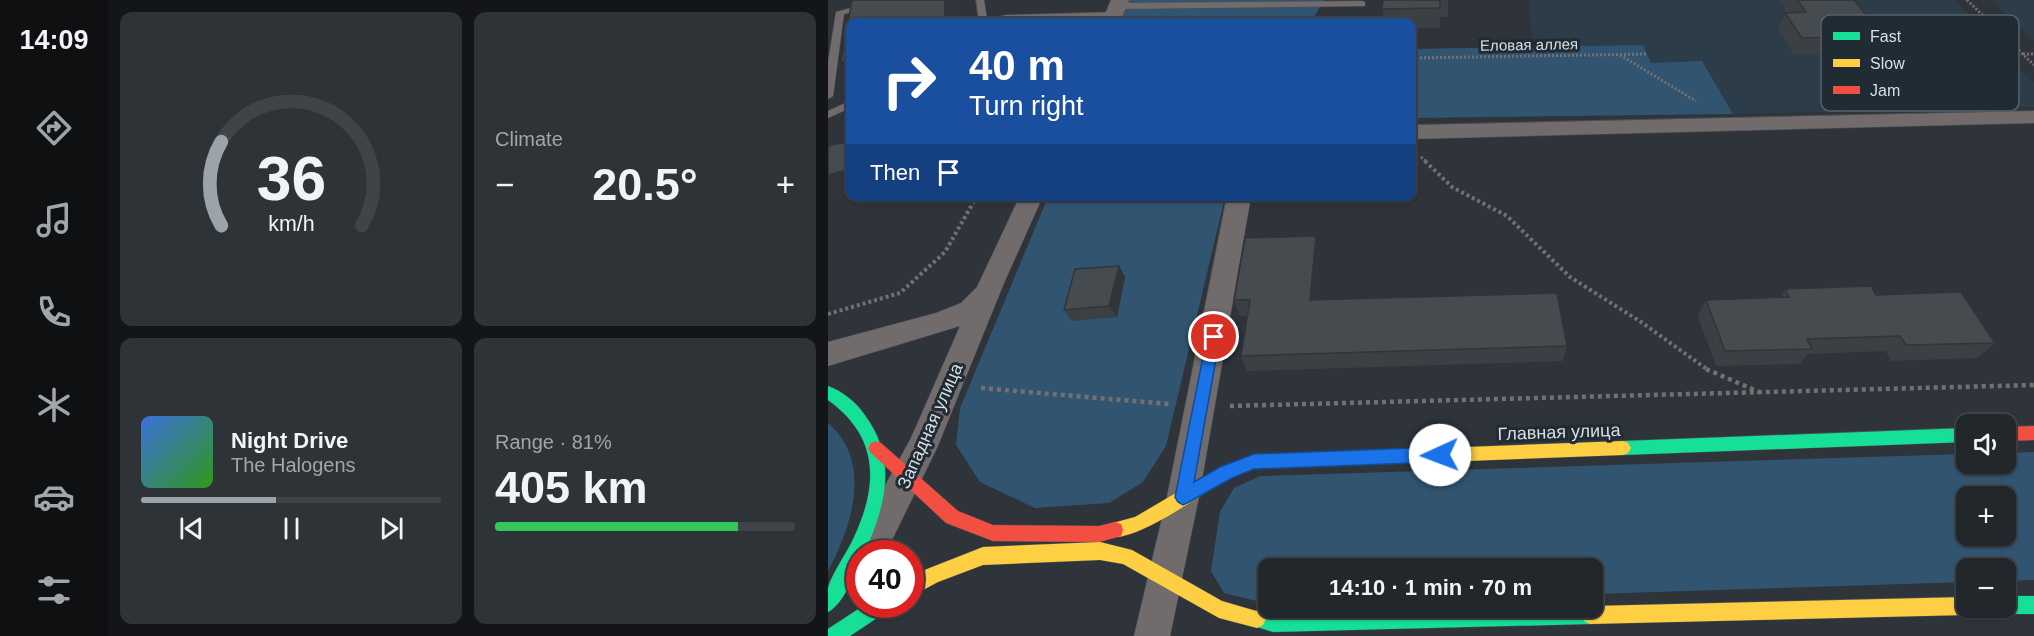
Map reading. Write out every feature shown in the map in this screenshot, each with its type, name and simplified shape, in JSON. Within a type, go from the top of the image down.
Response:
[{"type":"street","points":[[1416,132],[1738,120],[2020,114]]},
{"type":"street","name":"Западная улица","points":[[873,540],[891,511],[946,395],[986,294],[1030,201]]},
{"type":"street","points":[[1152,636],[1201,407],[1238,201]]},
{"type":"street","name":"Западная улица","points":[[828,354],[941,322],[970,310],[986,294]]},
{"type":"street","points":[[828,392],[845,401],[859,414],[876,448],[879,477],[873,511],[860,548],[833,596]]},
{"type":"street","points":[[2016,434],[2034,433]]},
{"type":"street","name":"Главная улица","points":[[876,448],[952,517],[993,533],[1100,534],[1138,524],[1226,472],[1254,462],[1956,435]]},
{"type":"street","points":[[924,580],[984,556],[1035,552],[1100,551],[1126,556],[1219,609],[1273,622],[1956,606]]},
{"type":"street","points":[[833,596],[846,579]]},
{"type":"street","points":[[2016,605],[2034,605]]},
{"type":"street","points":[[834,636],[862,618]]},
{"type":"lane","points":[[980,0],[982,18]]},
{"type":"lane","points":[[1006,18],[1116,11],[1362,4]]},
{"type":"lane","points":[[828,14],[872,6]]},
{"type":"lane","points":[[828,96],[840,12]]},
{"type":"lane","points":[[828,115],[846,106]]},
{"type":"path","points":[[1967,0],[1982,15]]},
{"type":"path","points":[[2019,51],[2034,65]]},
{"type":"path","points":[[1620,54],[1738,120]]},
{"type":"path","name":"Еловая аллея","points":[[1416,58],[1647,54]]},
{"type":"path","points":[[2022,54],[2034,54]]},
{"type":"path","points":[[1420,156],[1452,187],[1507,216],[1570,277],[1641,322],[1711,372],[1760,392]]},
{"type":"path","points":[[828,314],[900,292],[945,252],[974,201]]},
{"type":"path","points":[[981,388],[1201,407],[2034,385]]},
{"type":"shaded area","points":[[1129,0],[1324,0],[1313,18],[1121,18]]},
{"type":"shaded area","points":[[1529,0],[1954,0],[1968,15],[1821,15],[1821,111],[1862,111],[1733,114],[1702,61],[1651,63],[1642,45],[1537,47],[1531,32]]},
{"type":"shaded area","points":[[1990,0],[2034,0],[2034,41],[2019,27],[2019,15],[2006,15]]},
{"type":"shaded area","points":[[1643,45],[1651,63],[1702,61],[1733,114],[1416,118],[1416,49]]},
{"type":"shaded area","points":[[2019,67],[2034,83],[2034,107],[2019,107]]},
{"type":"shaded area","points":[[1046,201],[1224,201],[1166,446],[1143,482],[1109,503],[1035,508],[980,482],[956,445],[960,408]]},
{"type":"shaded area","points":[[828,423],[842,439],[850,456],[854,475],[854,495],[844,534],[828,571]]},
{"type":"shaded area","points":[[2034,452],[2034,580],[2016,581],[2016,558],[1956,558],[1956,582],[1603,594],[1603,558],[1258,558],[1258,601],[1224,593],[1211,571],[1220,512],[1234,488],[1260,476],[1956,454],[1956,474],[2016,474],[2016,453]]},
{"type":"building","points":[[852,0],[945,0],[945,18],[849,18]]},
{"type":"building","points":[[1383,0],[1440,0],[1440,8],[1382,9]]},
{"type":"building","points":[[1797,0],[1854,0],[1866,15],[1821,15],[1821,38],[1802,38],[1785,13],[1806,12]]},
{"type":"building","points":[[846,34],[846,61],[841,62]]},
{"type":"building","points":[[846,142],[846,170],[828,175],[828,146]]},
{"type":"building","points":[[1316,236],[1310,300],[1557,293],[1567,346],[1241,356],[1250,300],[1234,300],[1245,238]]},
{"type":"building","points":[[1119,266],[1109,306],[1064,310],[1075,269]]},
{"type":"building","points":[[1871,286],[1876,295],[1961,292],[1995,343],[1906,345],[1900,336],[1807,339],[1812,349],[1725,351],[1706,300],[1789,297],[1785,289]]},
{"type":"traffic: fast","points":[[828,392],[854,412],[870,433],[877,457],[878,482],[865,534],[828,603]]},
{"type":"traffic: fast","points":[[1623,448],[1956,435]]},
{"type":"traffic: fast","points":[[2016,605],[2034,605]]},
{"type":"traffic: fast","points":[[834,636],[862,618]]},
{"type":"traffic: fast","points":[[1257,619],[1273,623],[1471,618]]},
{"type":"traffic: slow","points":[[1115,530],[1138,524],[1226,472],[1254,462],[1623,448]]},
{"type":"traffic: slow","points":[[924,580],[983,556],[1100,551],[1126,556],[1219,609],[1257,619]]},
{"type":"traffic: slow","points":[[1603,615],[1956,606]]},
{"type":"traffic: jam","points":[[2016,434],[2034,433]]},
{"type":"traffic: jam","points":[[876,448],[952,517],[993,533],[1099,534],[1115,530]]},
{"type":"route","points":[[1214,337],[1183,497],[1226,472],[1254,462],[1440,455]]}]
